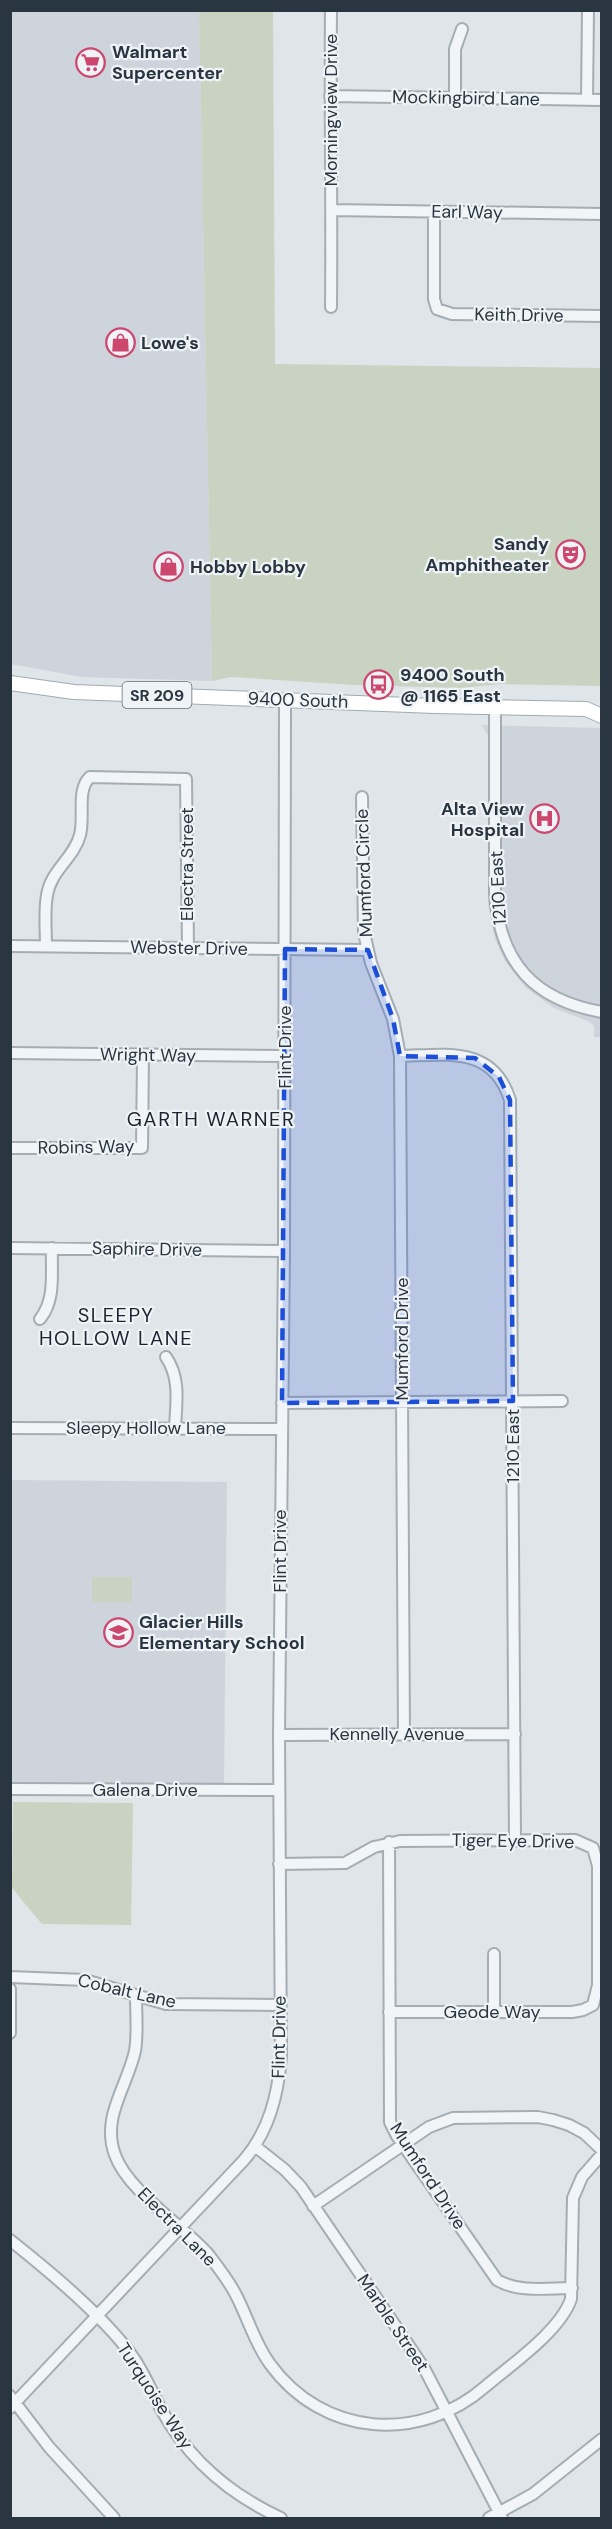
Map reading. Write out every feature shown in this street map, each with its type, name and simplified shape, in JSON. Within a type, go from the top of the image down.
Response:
[{"type":"main road","name":"9400 South","points":[[10,683],[74,692],[586,709],[602,716]]},
{"type":"main road","points":[[586,709],[602,700]]},
{"type":"street","name":"Morningview Drive","points":[[331,10],[331,307]]},
{"type":"street","points":[[588,10],[588,100]]},
{"type":"street","points":[[455,98],[455,49],[462,29]]},
{"type":"street","name":"Mockingbird Lane","points":[[330,96],[602,100]]},
{"type":"street","name":"Earl Way","points":[[332,210],[602,214]]},
{"type":"street","name":"Keith Drive","points":[[434,212],[434,294],[437,309],[452,314],[602,316]]},
{"type":"street","name":"Flint Drive","points":[[12,2402],[181,2228],[256,2146],[277,2094],[281,2057],[279,1735],[284,1251],[285,700]]},
{"type":"street","name":"1210 East","points":[[495,706],[495,894],[503,940],[518,968],[538,988],[562,1001],[602,1012]]},
{"type":"street","name":"Electra Street","points":[[46,946],[47,894],[54,876],[78,841],[82,825],[83,788],[90,777],[186,779],[188,948]]},
{"type":"street","name":"Mumford Circle","points":[[362,797],[363,915],[368,950]]},
{"type":"street","name":"Webster Drive","points":[[10,946],[368,950]]},
{"type":"street","name":"Mumford Drive","points":[[368,950],[393,1018],[400,1056],[404,1734]]},
{"type":"street","name":"Wright Way","points":[[10,1053],[285,1056]]},
{"type":"street","name":"Robins Way","points":[[10,1148],[142,1148],[143,1055]]},
{"type":"street","name":"1210 East","points":[[400,1056],[466,1055],[483,1062],[499,1077],[506,1087],[510,1100],[515,1840]]},
{"type":"street","name":"Saphire Drive","points":[[10,1248],[284,1251]]},
{"type":"street","points":[[40,1319],[51,1299],[52,1248]]},
{"type":"street","points":[[166,1357],[173,1368],[176,1381],[176,1428]]},
{"type":"street","points":[[282,1403],[562,1401]]},
{"type":"street","name":"Sleepy Hollow Lane","points":[[10,1428],[281,1429]]},
{"type":"street","name":"Kennelly Avenue","points":[[279,1735],[515,1734]]},
{"type":"street","name":"Galena Drive","points":[[10,1789],[279,1790]]},
{"type":"street","name":"Tiger Eye Drive","points":[[279,1864],[345,1863],[374,1847],[389,1842],[411,1840],[575,1840],[592,1848],[598,1866],[598,1985],[593,2004]]},
{"type":"street","name":"Mumford Drive","points":[[389,1842],[389,2113],[394,2132],[497,2280],[513,2287],[572,2288]]},
{"type":"street","points":[[494,1954],[494,2012]]},
{"type":"street","name":"Cobalt Lane","points":[[10,1977],[85,1980],[136,1996],[172,2004],[280,2005]]},
{"type":"street","points":[[10,1989],[10,2033]]},
{"type":"street","name":"Electra Lane","points":[[136,1996],[135,2048],[111,2117],[112,2144],[116,2157],[130,2181],[206,2252],[226,2278],[270,2364],[283,2379],[308,2401],[345,2419],[368,2424],[412,2423],[448,2411],[471,2399],[554,2327],[567,2310],[572,2288],[573,2198],[582,2177],[602,2152]]},
{"type":"street","name":"Geode Way","points":[[389,2012],[572,2012],[583,2010],[593,2004]]},
{"type":"street","points":[[313,2206],[429,2127],[453,2118],[538,2117],[569,2125],[584,2133],[602,2152]]},
{"type":"street","name":"Marble Street","points":[[256,2146],[285,2170],[313,2206],[424,2368],[448,2411],[497,2517]]},
{"type":"street","name":"Turquoise Way","points":[[10,2240],[116,2336],[133,2357],[161,2410],[194,2456],[238,2495],[281,2518]]},
{"type":"street","points":[[12,2402],[114,2518]]},
{"type":"street","points":[[497,2517],[533,2494],[602,2439]]},
{"type":"highlighted area","points":[[285,949],[368,950],[393,1019],[400,1056],[475,1058],[499,1077],[510,1100],[513,1401],[282,1403]]},
{"type":"shaded area","points":[[10,11],[199,11],[212,681],[82,677],[11,664]]},
{"type":"shaded area","name":"Alta View Hospital","points":[[481,725],[601,728],[601,1037],[594,1037],[594,1026],[590,1022],[554,1008],[526,988],[505,961],[495,939],[488,904],[488,735]]},
{"type":"shaded area","name":"Glacier Hills Elementary School","points":[[11,1480],[227,1482],[224,1784],[11,1783]]},
{"type":"green space","points":[[199,11],[273,11],[275,364],[601,368],[601,686],[500,684],[462,688],[355,685],[231,677],[212,681]]},
{"type":"green space","points":[[92,1577],[132,1577],[132,1602],[92,1602]]},
{"type":"green space","points":[[13,1802],[133,1803],[131,1925],[42,1924],[12,1888]]},
{"type":"place","name":"Walmart Supercenter","points":[[91,62]]},
{"type":"place","name":"Lowe's","points":[[120,343]]},
{"type":"place","name":"Sandy Amphitheater","points":[[570,554]]},
{"type":"place","name":"Hobby Lobby","points":[[169,567]]},
{"type":"place","name":"9400 South @ 1165 East","points":[[379,685]]},
{"type":"place","name":"Alta View Hospital","points":[[545,819]]},
{"type":"place","name":"Glacier Hills Elementary School","points":[[118,1632]]},
{"type":"district","name":"GARTH WARNER","points":[[211,1119]]},
{"type":"district","name":"SLEEPY HOLLOW LANE","points":[[116,1326]]}]
